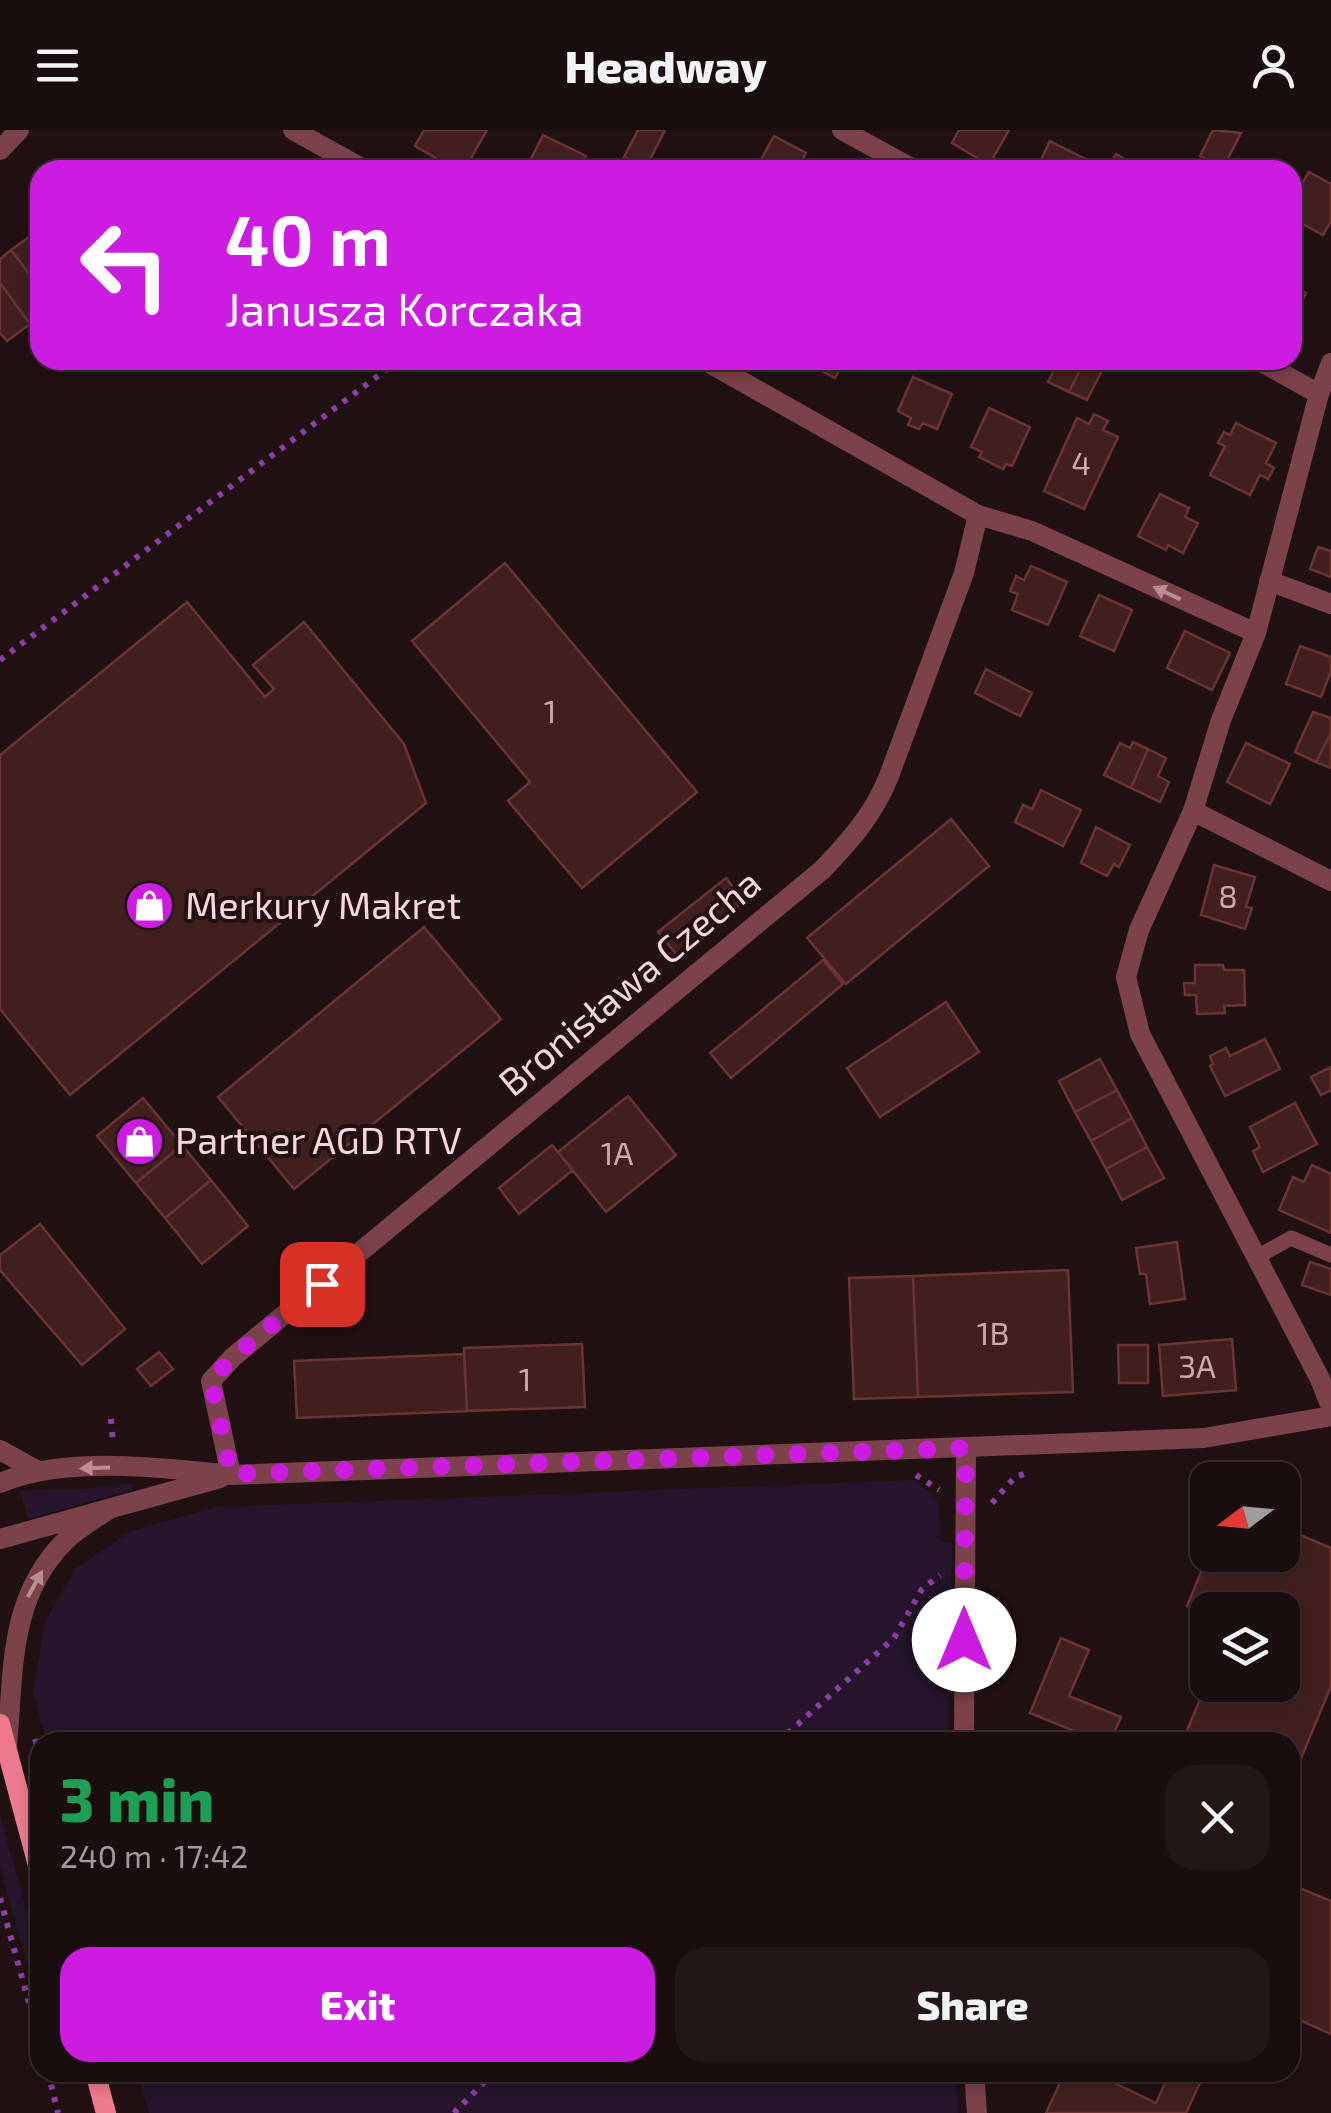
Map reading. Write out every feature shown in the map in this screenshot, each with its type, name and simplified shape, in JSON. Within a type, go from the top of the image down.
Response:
[{"type":"main road","points":[[0,1724],[30,1836]]},
{"type":"main road","points":[[98,2082],[106,2113]]},
{"type":"street","points":[[0,150],[19,130]]},
{"type":"street","points":[[294,130],[347,160]]},
{"type":"street","points":[[842,130],[897,160]]},
{"type":"street","points":[[1331,364],[1319,394],[1256,634],[1221,720],[1193,811],[1139,930],[1126,977],[1140,1034],[1331,1406]]},
{"type":"street","points":[[722,370],[978,514],[1032,531],[1256,634]]},
{"type":"street","points":[[1276,370],[1319,394]]},
{"type":"street","name":"Bronisława Czecha","points":[[231,1474],[211,1380],[233,1357],[822,870],[855,836],[879,802],[890,776],[964,573],[978,514]]},
{"type":"street","points":[[1270,581],[1331,604]]},
{"type":"street","points":[[1193,811],[1331,882]]},
{"type":"street","points":[[0,1483],[36,1470],[154,1466],[231,1474],[1204,1438],[1331,1416]]},
{"type":"street","points":[[964,1732],[966,1448]]},
{"type":"street","points":[[0,1450],[36,1470]]},
{"type":"street","points":[[0,1538],[231,1474]]},
{"type":"street","points":[[6,1747],[18,1617],[37,1577],[66,1540],[110,1508]]},
{"type":"street","points":[[975,2082],[977,2113]]},
{"type":"lane","points":[[1257,1257],[1290,1238],[1331,1255]]},
{"type":"path","points":[[0,660],[386,370]]},
{"type":"path","points":[[896,1476],[916,1475],[941,1492]]},
{"type":"path","points":[[789,1732],[894,1638],[922,1589],[948,1572]]},
{"type":"path","points":[[0,1898],[30,2007]]},
{"type":"path","points":[[50,2082],[58,2113]]},
{"type":"path","points":[[454,2113],[484,2082]]},
{"type":"shaded area","points":[[915,1480],[938,1500],[941,1541],[952,1543],[948,1732],[44,1732],[33,1693],[45,1622],[75,1569],[131,1531],[217,1507]]},
{"type":"shaded area","points":[[133,1485],[131,1490],[28,1519],[20,1490],[86,1489]]},
{"type":"shaded area","points":[[0,1815],[30,1924],[30,1975],[0,1867]]},
{"type":"shaded area","points":[[140,2082],[956,2082],[958,2113],[149,2113]]},
{"type":"building","points":[[424,130],[487,130],[470,160],[440,160],[415,146]]},
{"type":"building","points":[[638,130],[665,130],[650,160],[624,157]]},
{"type":"building","points":[[959,130],[1009,130],[992,160],[981,160],[952,143]]},
{"type":"building","points":[[1213,130],[1241,133],[1227,160],[1200,156]]},
{"type":"building","points":[[543,135],[586,156],[584,160],[530,160]]},
{"type":"building","points":[[774,136],[806,153],[803,158],[807,160],[761,160]]},
{"type":"building","points":[[1050,141],[1087,160],[1041,160]]},
{"type":"building","points":[[1309,172],[1331,184],[1331,221],[1323,235],[1302,223],[1302,183]]},
{"type":"building","points":[[30,236],[30,275],[11,250]]},
{"type":"building","points":[[11,250],[30,275],[30,324],[0,283],[0,259]]},
{"type":"building","points":[[0,283],[30,324],[7,341],[0,333]]},
{"type":"building","points":[[820,370],[839,370],[835,378]]},
{"type":"building","points":[[1054,370],[1080,370],[1069,392],[1048,382]]},
{"type":"building","points":[[1080,370],[1102,370],[1087,400],[1069,392]]},
{"type":"building","points":[[913,377],[952,394],[937,429],[923,423],[919,429],[908,425],[911,418],[898,411]]},
{"type":"building","points":[[989,408],[1030,427],[1012,466],[1006,464],[1003,469],[979,457],[982,452],[971,447]]},
{"type":"building","points":[[1094,414],[1108,421],[1103,430],[1118,437],[1084,509],[1044,491],[1077,418],[1089,424]]},
{"type":"building","points":[[1236,423],[1276,443],[1266,463],[1274,468],[1268,479],[1260,475],[1250,495],[1210,475],[1225,446],[1218,443],[1224,432],[1230,435]]},
{"type":"building","points":[[1160,494],[1189,508],[1185,517],[1198,523],[1183,553],[1168,545],[1166,550],[1138,536]]},
{"type":"building","points":[[1318,547],[1331,551],[1331,577],[1310,569]]},
{"type":"building","points":[[505,563],[697,792],[582,888],[508,801],[530,782],[412,641]]},
{"type":"building","points":[[1031,566],[1067,582],[1048,625],[1012,610],[1018,594],[1010,591],[1016,576],[1024,580]]},
{"type":"building","points":[[1099,595],[1132,610],[1114,651],[1080,636]]},
{"type":"building","name":"Merkury Makret","points":[[187,602],[265,697],[274,689],[253,665],[304,622],[404,744],[426,803],[70,1095],[0,1009],[0,755]]},
{"type":"building","points":[[1185,631],[1230,653],[1212,690],[1167,668]]},
{"type":"building","points":[[1300,646],[1331,657],[1331,671],[1321,697],[1286,684]]},
{"type":"building","points":[[986,669],[1032,693],[1020,716],[975,693]]},
{"type":"building","points":[[1313,712],[1331,718],[1331,733],[1316,762],[1295,752]]},
{"type":"building","points":[[1331,733],[1331,768],[1316,762]]},
{"type":"building","points":[[1133,742],[1148,749],[1131,788],[1104,775],[1120,743],[1130,748]]},
{"type":"building","points":[[1246,743],[1290,764],[1270,804],[1227,782]]},
{"type":"building","points":[[1148,749],[1166,758],[1158,776],[1169,782],[1160,802],[1131,788]]},
{"type":"building","points":[[1041,790],[1081,810],[1063,846],[1015,822],[1023,805],[1032,809]]},
{"type":"building","points":[[951,819],[989,866],[846,984],[807,938]]},
{"type":"building","points":[[1096,827],[1130,845],[1119,867],[1114,864],[1107,876],[1081,863]]},
{"type":"building","points":[[1214,865],[1255,877],[1246,907],[1252,908],[1245,929],[1201,915]]},
{"type":"building","points":[[726,878],[744,901],[677,955],[658,932]]},
{"type":"building","points":[[424,927],[501,1019],[294,1189],[218,1097]]},
{"type":"building","points":[[823,960],[843,984],[731,1078],[710,1053]]},
{"type":"building","points":[[1195,965],[1244,970],[1245,1005],[1224,1006],[1225,1013],[1197,1014],[1196,995],[1185,995],[1184,983],[1195,983]]},
{"type":"building","points":[[946,1002],[979,1052],[880,1117],[847,1068]]},
{"type":"building","points":[[1265,1039],[1280,1069],[1225,1096],[1210,1066],[1210,1056],[1226,1048],[1230,1056]]},
{"type":"building","points":[[1100,1059],[1117,1090],[1075,1112],[1059,1081]]},
{"type":"building","points":[[1331,1067],[1331,1090],[1321,1095],[1311,1077]]},
{"type":"building","points":[[1117,1090],[1132,1118],[1091,1141],[1075,1112]]},
{"type":"building","points":[[628,1096],[676,1155],[606,1212],[558,1152]]},
{"type":"building","name":"Partner AGD RTV","points":[[143,1098],[182,1145],[136,1183],[97,1136]]},
{"type":"building","points":[[1295,1103],[1317,1144],[1263,1172],[1253,1151],[1260,1147],[1250,1127]]},
{"type":"building","points":[[1132,1118],[1147,1147],[1106,1169],[1091,1141]]},
{"type":"building","points":[[182,1145],[211,1180],[165,1218],[136,1183]]},
{"type":"building","points":[[552,1145],[573,1170],[519,1214],[499,1188]]},
{"type":"building","points":[[1147,1147],[1164,1178],[1122,1200],[1106,1169]]},
{"type":"building","points":[[1312,1165],[1331,1174],[1331,1233],[1279,1210],[1293,1177],[1304,1182]]},
{"type":"building","points":[[211,1180],[248,1226],[202,1264],[165,1218]]},
{"type":"building","points":[[40,1224],[125,1329],[82,1365],[0,1270],[0,1255]]},
{"type":"building","points":[[1177,1242],[1185,1299],[1150,1304],[1146,1274],[1140,1274],[1136,1248]]},
{"type":"building","points":[[1310,1262],[1331,1269],[1331,1295],[1302,1285]]},
{"type":"building","points":[[1068,1270],[1073,1392],[918,1397],[913,1276]]},
{"type":"building","points":[[913,1276],[918,1397],[854,1399],[849,1278]]},
{"type":"building","points":[[1232,1339],[1236,1390],[1163,1396],[1159,1345]]},
{"type":"building","points":[[582,1344],[585,1407],[467,1411],[464,1348]]},
{"type":"building","points":[[1118,1345],[1148,1345],[1148,1383],[1119,1383]]},
{"type":"building","points":[[159,1352],[173,1369],[151,1386],[137,1369]]},
{"type":"building","points":[[464,1354],[467,1411],[297,1418],[294,1361]]},
{"type":"building","points":[[1300,1535],[1331,1548],[1331,1686],[1300,1761],[1300,1732],[1186,1732],[1199,1702],[1300,1702],[1300,1592],[1193,1592],[1201,1572],[1300,1572]]},
{"type":"building","points":[[1061,1638],[1089,1650],[1069,1696],[1121,1717],[1114,1732],[1077,1732],[1030,1713]]},
{"type":"building","points":[[1300,1888],[1331,1901],[1331,2034],[1300,2020]]},
{"type":"building","points":[[1060,2082],[1113,2082],[1156,2103],[1165,2082],[1200,2082],[1186,2113],[1046,2113]]},
{"type":"place","name":"Merkury Makret","points":[[150,906]]},
{"type":"place","name":"Partner AGD RTV","points":[[140,1141]]},
{"type":"route","points":[[322,1284],[233,1357],[211,1380],[231,1474],[966,1448],[964,1640]]}]
